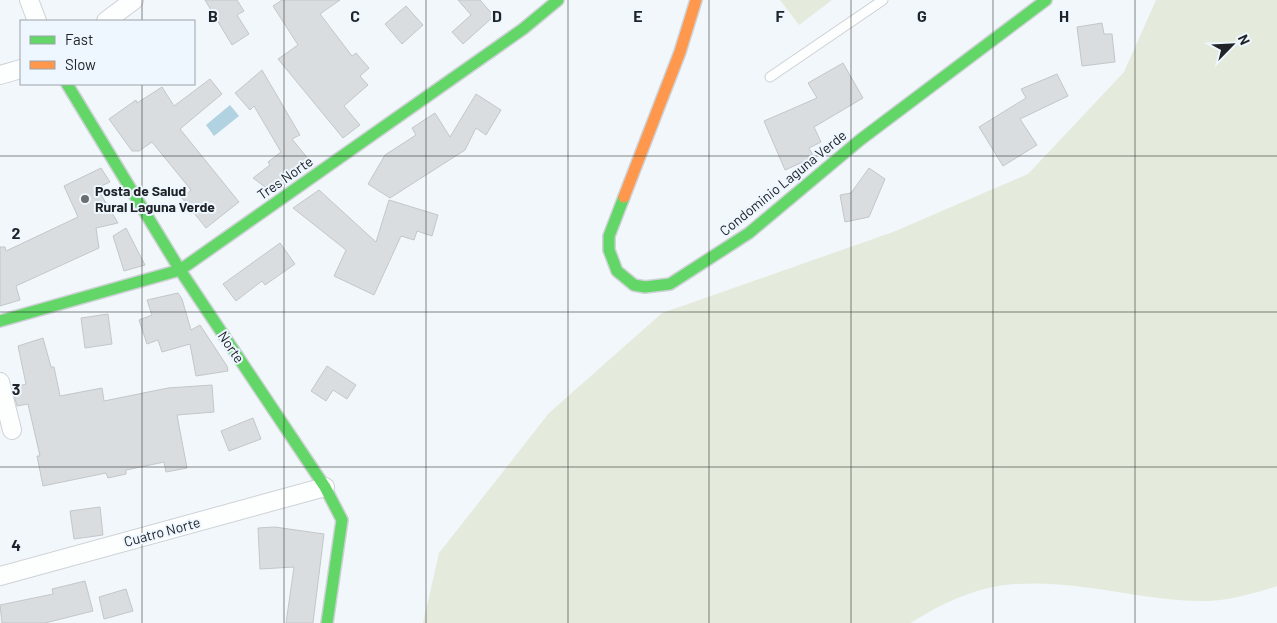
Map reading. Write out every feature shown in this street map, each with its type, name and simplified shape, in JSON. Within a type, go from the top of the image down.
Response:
[{"type":"street","points":[[29,0],[37,20]]},
{"type":"street","points":[[107,20],[134,0]]},
{"type":"street","name":"Tres Norte","points":[[0,321],[180,270],[523,28],[558,0]]},
{"type":"street","name":"Condominio Laguna Verde","points":[[696,0],[680,52],[609,236],[610,257],[614,267],[620,275],[638,286],[660,288],[670,284],[749,233],[860,140],[1046,0]]},
{"type":"street","points":[[0,75],[20,69]]},
{"type":"street","name":"Norte","points":[[68,85],[180,270],[325,487],[342,520],[327,623]]},
{"type":"street","points":[[0,382],[12,430]]},
{"type":"street","name":"Cuatro Norte","points":[[0,576],[325,487]]},
{"type":"lane","points":[[770,77],[883,0]]},
{"type":"green space","points":[[780,0],[832,0],[799,25]]},
{"type":"green space","points":[[1156,0],[1277,0],[1277,586],[1236,597],[1195,601],[1173,600],[1062,585],[1003,585],[962,596],[936,608],[911,623],[423,623],[439,553],[549,413],[662,313],[893,232],[1028,174],[1124,72]]},
{"type":"water","points":[[230,105],[239,116],[214,136],[206,125]]},
{"type":"building","points":[[205,0],[237,0],[244,11],[237,15],[249,34],[232,45]]},
{"type":"building","points":[[282,0],[340,0],[320,14],[352,56],[356,53],[369,68],[360,76],[368,85],[344,106],[360,125],[343,138],[278,59],[298,45],[273,6]]},
{"type":"building","points":[[458,0],[480,0],[494,16],[463,44],[452,32],[471,15]]},
{"type":"building","points":[[406,6],[423,25],[402,44],[385,24]]},
{"type":"building","points":[[1102,23],[1104,34],[1112,34],[1115,62],[1082,66],[1077,27]]},
{"type":"building","points":[[843,63],[863,98],[814,127],[821,142],[809,148],[814,157],[785,170],[764,121],[817,98],[808,83]]},
{"type":"building","points":[[262,70],[300,135],[292,139],[310,161],[269,190],[253,178],[270,165],[268,162],[281,152],[254,106],[250,110],[235,93]]},
{"type":"building","points":[[1057,74],[1068,96],[1020,119],[1037,145],[1003,166],[979,127],[1026,98],[1021,89]]},
{"type":"building","points":[[210,79],[222,94],[180,129],[239,202],[206,228],[182,198],[191,190],[152,142],[139,151],[132,151],[109,119],[136,100],[137,103],[162,87],[174,106]]},
{"type":"building","points":[[476,94],[501,110],[486,135],[476,128],[465,150],[390,198],[368,184],[385,155],[416,135],[412,128],[435,113],[450,137]]},
{"type":"building","points":[[101,168],[110,182],[97,188],[118,223],[96,228],[99,248],[16,286],[20,300],[0,306],[0,247],[5,247],[6,251],[78,217],[64,186]]},
{"type":"building","points":[[869,168],[885,179],[869,217],[845,222],[840,195],[851,193]]},
{"type":"building","points":[[319,190],[376,242],[389,200],[438,215],[432,236],[417,231],[414,240],[401,236],[374,295],[334,276],[346,250],[293,208]]},
{"type":"building","points":[[126,228],[145,265],[124,271],[113,236]]},
{"type":"building","points":[[280,243],[295,264],[265,285],[262,281],[236,301],[223,284]]},
{"type":"building","points":[[178,293],[182,299],[191,330],[200,325],[227,366],[228,371],[196,376],[190,344],[162,352],[158,340],[147,344],[139,320],[152,315],[147,300]]},
{"type":"building","points":[[108,314],[112,344],[85,348],[81,318]]},
{"type":"building","points":[[43,338],[51,367],[54,367],[60,396],[102,388],[104,401],[168,388],[212,385],[214,412],[177,415],[187,468],[166,472],[164,462],[126,470],[126,474],[108,478],[106,473],[43,486],[37,456],[40,456],[28,404],[17,406],[12,388],[26,384],[18,346]]},
{"type":"building","points":[[327,366],[356,385],[347,399],[333,390],[326,401],[311,391]]},
{"type":"building","points":[[253,418],[261,439],[229,451],[221,431]]},
{"type":"building","points":[[100,507],[103,535],[74,539],[70,511]]},
{"type":"building","points":[[275,527],[324,534],[313,623],[286,623],[294,567],[260,569],[258,528]]},
{"type":"building","points":[[85,581],[93,611],[45,623],[2,623],[0,605],[53,594],[52,589]]},
{"type":"building","points":[[126,589],[133,611],[104,619],[99,597]]},
{"type":"traffic: fast","points":[[0,321],[180,270],[523,29],[558,0]]},
{"type":"traffic: fast","points":[[624,197],[609,236],[609,250],[617,271],[634,285],[645,287],[670,284],[749,233],[860,140],[1046,0]]},
{"type":"traffic: fast","points":[[68,85],[180,270],[325,487],[342,520],[327,623]]},
{"type":"traffic: slow","points":[[624,197],[680,52],[696,0]]},
{"type":"place","name":"Posta de Salud Rural Laguna Verde","points":[[85,199]]}]
